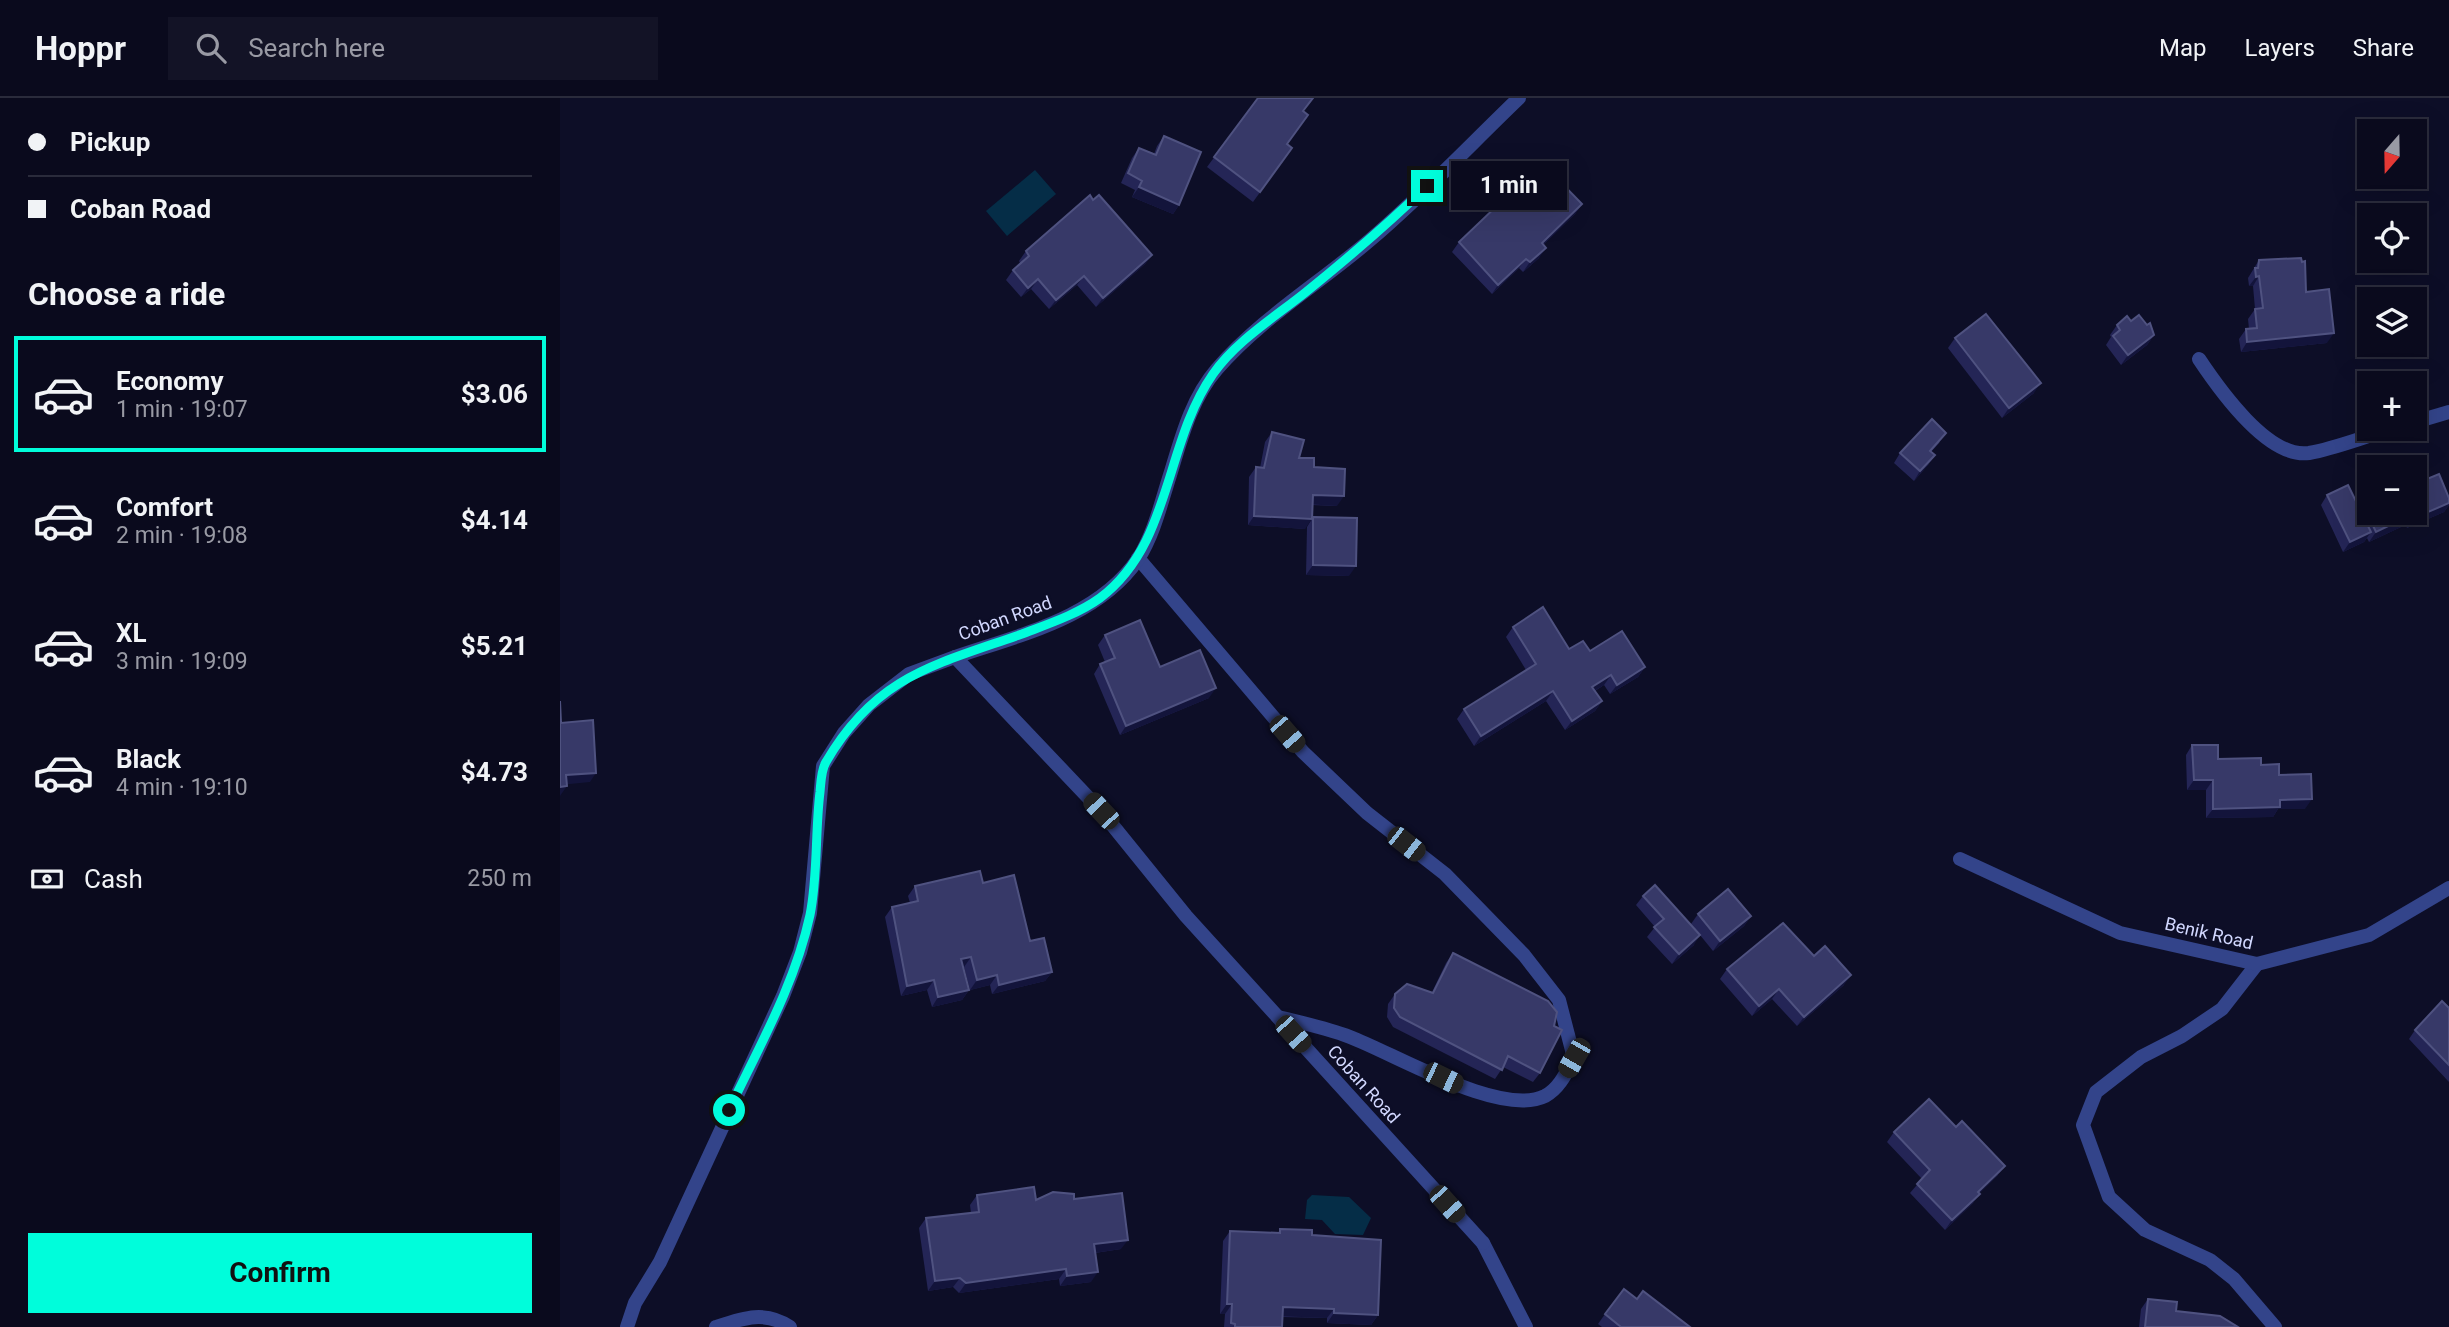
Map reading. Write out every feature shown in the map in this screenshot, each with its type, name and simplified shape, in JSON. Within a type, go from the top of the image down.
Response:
[{"type":"street","name":"Coban Road","points":[[1519,98],[1371,239],[1240,345],[1215,371],[1198,397],[1185,427],[1151,535],[1138,558],[1119,582],[1099,599],[1075,612],[955,657],[1101,811],[1186,916],[1483,1243],[1526,1327]]},
{"type":"street","points":[[2199,359],[2230,403],[2276,445],[2307,453],[2357,439]]},
{"type":"street","points":[[2427,418],[2449,412]]},
{"type":"street","points":[[1138,558],[1303,752],[1367,813],[1445,874],[1524,955],[1559,1000],[1574,1058],[1559,1084],[1545,1096],[1513,1102],[1463,1088],[1347,1035],[1276,1016]]},
{"type":"street","points":[[627,1327],[635,1303],[660,1262],[783,996],[800,952],[810,913],[823,766],[844,733],[869,705],[909,674],[955,657]]},
{"type":"street","name":"Benik Road","points":[[1960,859],[2120,933],[2257,964],[2369,935],[2449,888]]},
{"type":"street","points":[[2257,964],[2222,1009],[2182,1036],[2141,1057],[2096,1092],[2083,1125],[2109,1196],[2145,1230],[2210,1260],[2234,1279],[2275,1327]]},
{"type":"street","points":[[716,1327],[764,1315],[776,1317],[790,1327]]},
{"type":"water","points":[[1035,170],[1056,194],[1007,236],[986,211]]},
{"type":"water","points":[[1312,1195],[1349,1197],[1371,1218],[1363,1235],[1335,1234],[1322,1220],[1305,1219],[1307,1200]]},
{"type":"building","points":[[1258,98],[1313,98],[1303,111],[1308,115],[1287,144],[1292,148],[1260,192],[1214,157]]},
{"type":"building","points":[[1164,136],[1201,152],[1179,205],[1139,187],[1142,181],[1128,173],[1139,148],[1156,155]]},
{"type":"building","points":[[1542,163],[1582,204],[1542,243],[1546,248],[1530,262],[1526,259],[1498,285],[1459,242]]},
{"type":"building","points":[[1090,195],[1093,200],[1099,195],[1152,255],[1103,298],[1084,276],[1056,300],[1038,279],[1028,288],[1013,270],[1029,256],[1026,251]]},
{"type":"building","points":[[2301,258],[2302,262],[2305,261],[2306,292],[2329,289],[2334,333],[2247,342],[2246,329],[2257,328],[2255,309],[2263,308],[2259,276],[2256,277],[2255,268],[2258,268],[2259,260]]},
{"type":"building","points":[[1986,314],[2041,383],[2009,408],[1955,338]]},
{"type":"building","points":[[2139,315],[2147,325],[2150,323],[2154,335],[2128,355],[2113,336],[2120,330],[2117,325],[2127,316],[2131,321]]},
{"type":"building","points":[[1932,419],[1946,433],[1930,451],[1935,455],[1920,471],[1900,453]]},
{"type":"building","points":[[1272,432],[1304,440],[1299,458],[1314,458],[1314,467],[1345,469],[1344,496],[1313,495],[1312,519],[1254,516],[1256,467],[1264,468]]},
{"type":"building","points":[[2439,474],[2449,503],[2427,512],[2427,479]]},
{"type":"building","points":[[2348,485],[2357,503],[2357,525],[2368,525],[2371,532],[2350,542],[2327,495]]},
{"type":"building","points":[[1313,517],[1357,518],[1356,566],[1313,565]]},
{"type":"building","points":[[2373,525],[2390,525],[2376,532]]},
{"type":"building","points":[[1543,607],[1569,649],[1583,641],[1590,651],[1622,631],[1645,667],[1617,685],[1611,675],[1592,687],[1602,701],[1572,721],[1553,691],[1481,736],[1464,709],[1536,664],[1513,627]]},
{"type":"building","points":[[1140,620],[1160,667],[1200,650],[1216,688],[1126,726],[1100,664],[1115,658],[1105,635]]},
{"type":"building","points":[[560,701],[561,723],[593,720],[596,773],[566,775],[567,786],[560,787]]},
{"type":"building","points":[[2192,745],[2218,745],[2218,759],[2261,758],[2261,765],[2279,764],[2279,775],[2311,774],[2312,799],[2280,800],[2280,807],[2213,809],[2213,780],[2194,780]]},
{"type":"building","points":[[980,871],[983,883],[1014,875],[1030,941],[1044,938],[1052,972],[999,985],[997,975],[977,980],[971,957],[961,959],[969,990],[938,997],[934,980],[907,986],[892,907],[918,901],[915,886]]},
{"type":"building","points":[[1655,885],[1700,935],[1679,954],[1654,927],[1664,919],[1643,896]]},
{"type":"building","points":[[1728,889],[1751,916],[1720,941],[1698,914]]},
{"type":"building","points":[[1783,923],[1814,956],[1825,946],[1851,975],[1804,1017],[1779,989],[1759,1006],[1727,969]]},
{"type":"building","points":[[1453,953],[1548,1001],[1557,1012],[1554,1026],[1562,1030],[1540,1073],[1508,1056],[1502,1070],[1400,1017],[1394,1008],[1395,994],[1407,984],[1433,993]]},
{"type":"building","points":[[2442,1001],[2449,1008],[2449,1065],[2415,1030]]},
{"type":"building","points":[[1929,1099],[1956,1127],[1962,1121],[2005,1166],[1952,1220],[1917,1184],[1930,1170],[1894,1132]]},
{"type":"building","points":[[1034,1187],[1036,1200],[1053,1192],[1074,1194],[1074,1199],[1122,1193],[1128,1240],[1094,1244],[1098,1272],[1067,1276],[1066,1269],[966,1283],[960,1278],[935,1281],[926,1218],[979,1212],[977,1195]]},
{"type":"building","points":[[1280,1229],[1312,1230],[1312,1235],[1381,1240],[1378,1315],[1334,1313],[1334,1309],[1283,1307],[1282,1327],[1235,1327],[1235,1324],[1231,1323],[1232,1304],[1227,1304],[1230,1231],[1280,1233]]},
{"type":"building","points":[[1624,1289],[1637,1299],[1643,1291],[1690,1327],[1621,1327],[1605,1314]]},
{"type":"building","points":[[2148,1299],[2177,1302],[2176,1311],[2220,1316],[2238,1327],[2145,1327]]},
{"type":"route","points":[[729,1110],[783,996],[800,952],[810,913],[823,766],[844,733],[869,705],[909,674],[1075,612],[1099,599],[1119,582],[1138,558],[1151,535],[1185,427],[1198,397],[1215,371],[1240,345],[1371,239],[1427,186]]}]
